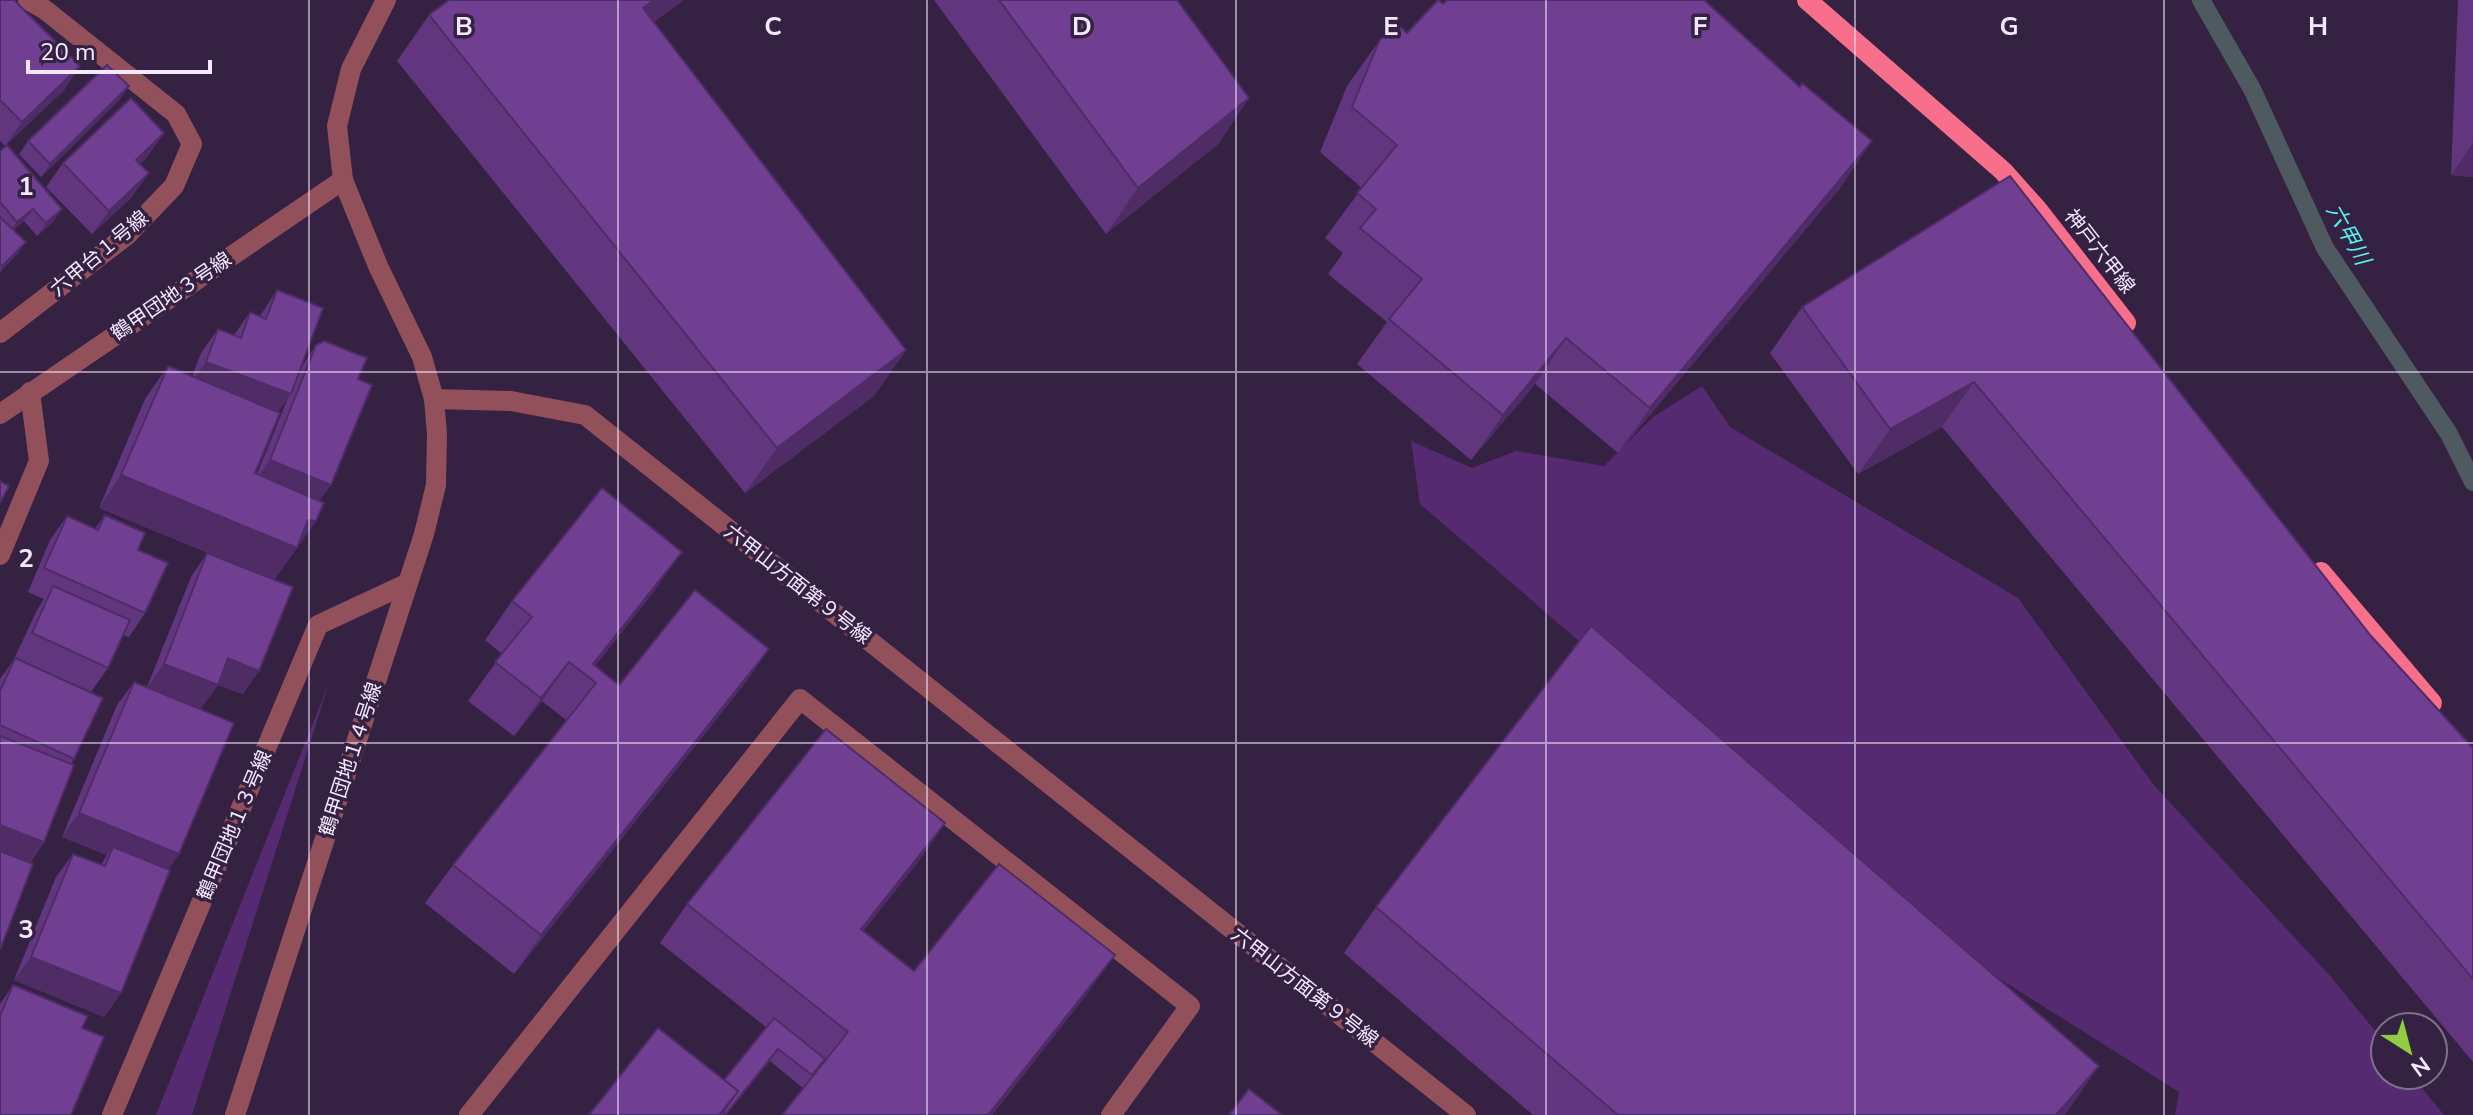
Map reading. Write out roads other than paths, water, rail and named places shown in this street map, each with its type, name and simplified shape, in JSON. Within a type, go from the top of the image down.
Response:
[{"type":"main road","name":"神戸六甲線","points":[[1807,0],[2003,171],[2037,209],[2133,333]]},
{"type":"main road","points":[[2307,555],[2443,716]]},
{"type":"street","name":"六甲台１号線","points":[[0,333],[127,235],[174,186],[192,144],[176,114],[44,9],[28,0]]},
{"type":"street","points":[[386,0],[351,69],[341,104],[337,126],[343,180],[422,357],[434,399]]},
{"type":"street","name":"鶴甲団地３号線","points":[[0,414],[343,180]]},
{"type":"street","points":[[0,555],[39,461],[30,392]]},
{"type":"street","name":"鶴甲団地１４号線","points":[[235,1115],[424,534],[436,485],[434,399]]},
{"type":"street","name":"六甲山方面第９号線","points":[[434,399],[511,401],[585,415],[1466,1115]]},
{"type":"street","name":"鶴甲団地１３号線","points":[[112,1115],[318,625],[406,584]]},
{"type":"street","points":[[469,1115],[800,699],[1190,1006],[1111,1115]]},
{"type":"waterway","name":"六甲川","points":[[2201,0],[2252,89],[2325,248],[2449,434],[2473,482]]}]
